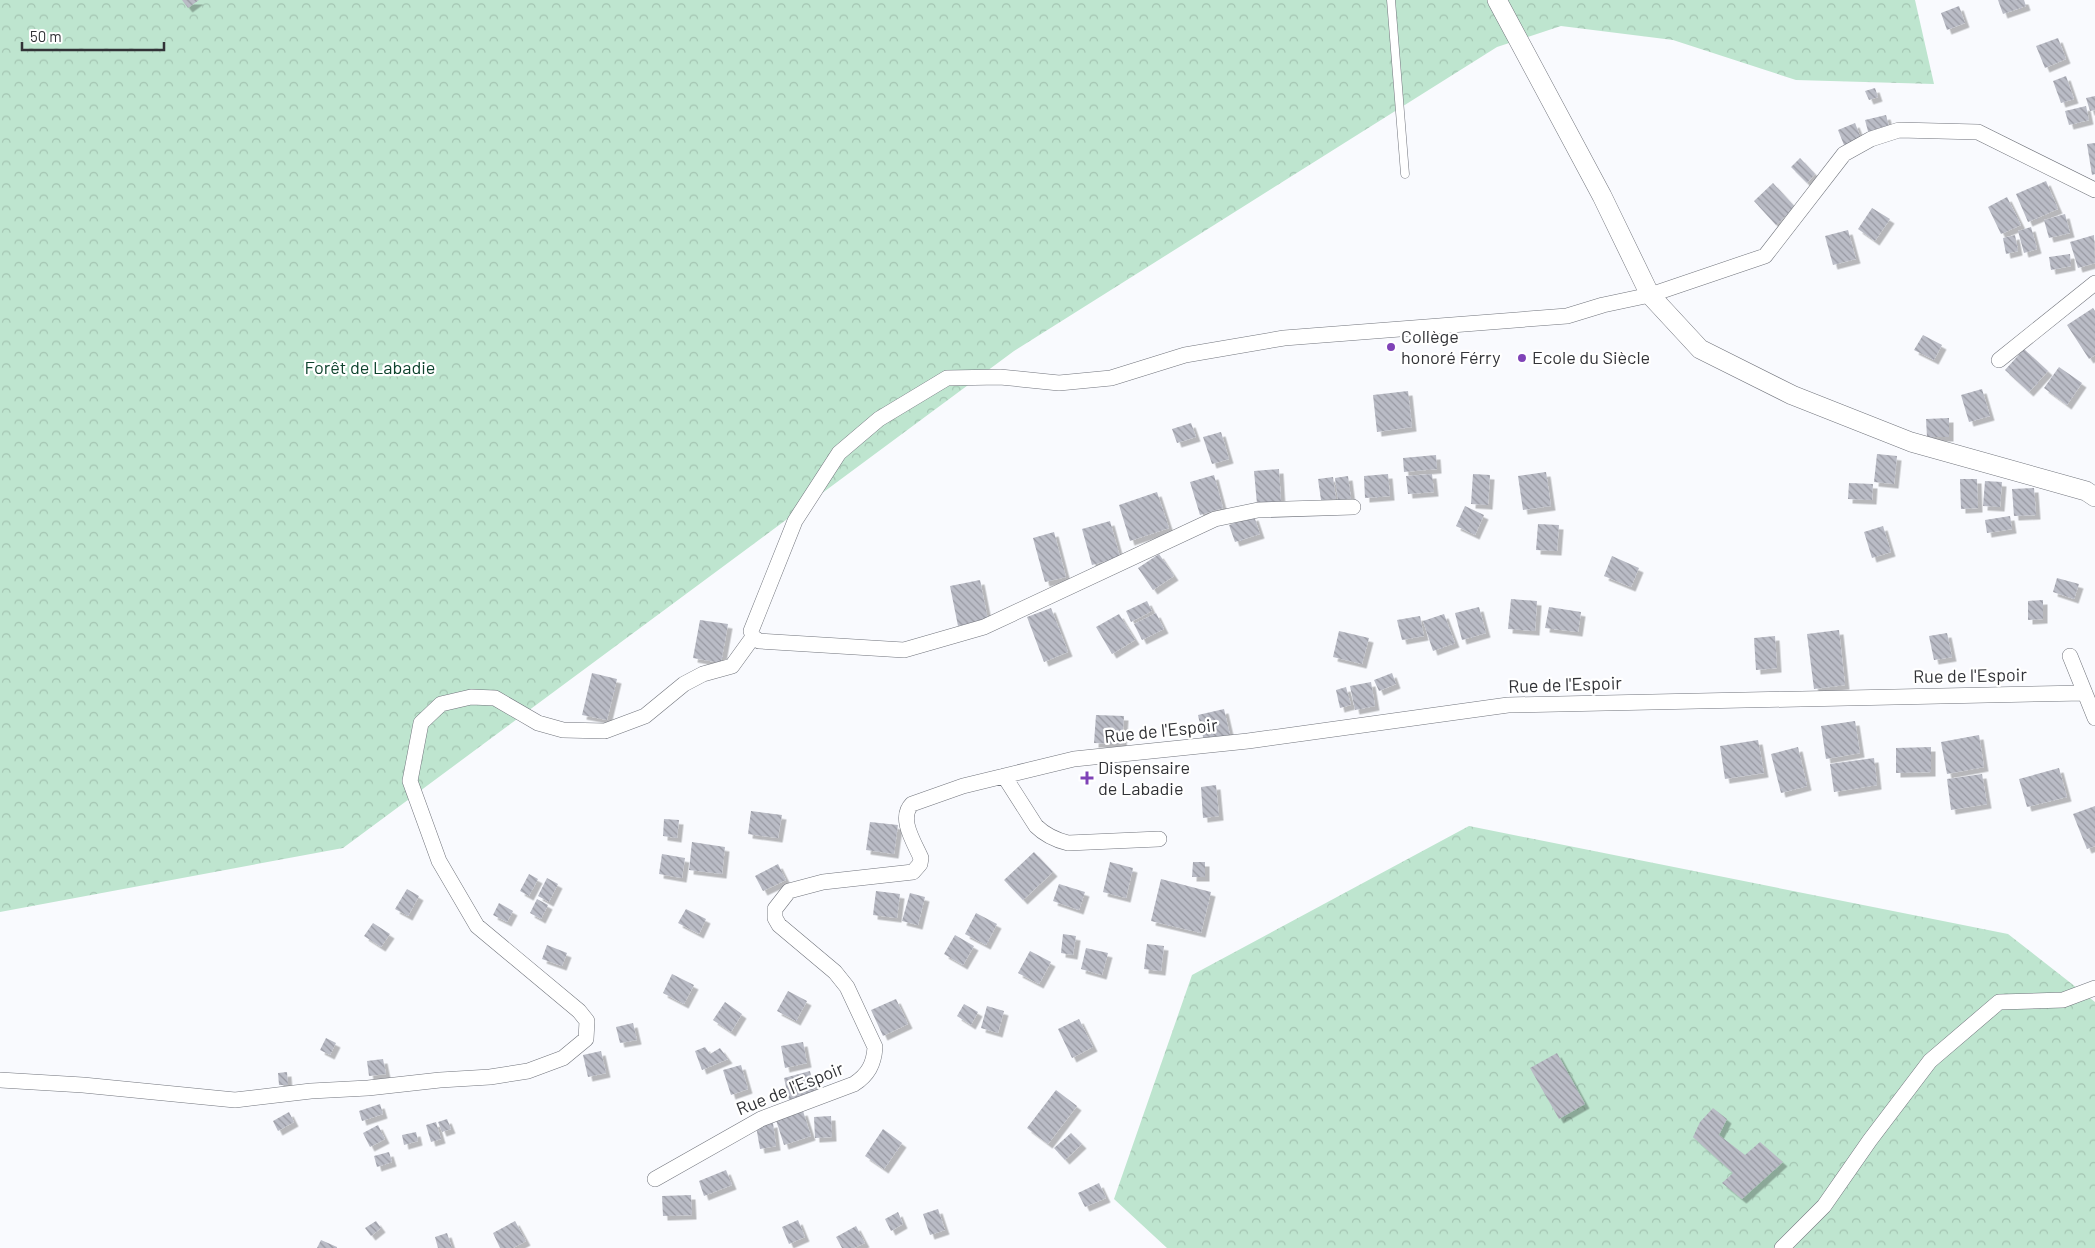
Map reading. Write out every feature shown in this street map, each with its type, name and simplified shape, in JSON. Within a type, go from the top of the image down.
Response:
[{"type":"street","points":[[1496,0],[1602,196],[1650,295],[1700,349],[1792,395],[1911,442],[2086,491],[2095,497]]},
{"type":"street","points":[[0,1080],[83,1085],[235,1100],[311,1091],[490,1077],[528,1071],[563,1058],[586,1039],[588,1022],[580,1011],[477,926],[439,862],[410,780],[421,723],[441,704],[471,697],[495,698],[538,723],[563,730],[605,731],[645,716],[684,684],[703,674],[732,666],[753,637],[752,626],[794,521],[839,453],[879,419],[947,378],[1000,377],[1059,383],[1111,378],[1185,354],[1284,338],[1567,316],[1603,305],[1650,295],[1765,256],[1844,154],[1871,139],[1899,130],[1978,132],[2095,190]]},
{"type":"street","points":[[1999,360],[2095,283]]},
{"type":"street","points":[[753,637],[759,641],[904,650],[984,627],[1215,519],[1258,510],[1353,507]]},
{"type":"street","points":[[2070,656],[2095,718]]},
{"type":"street","name":"Rue de l'Espoir","points":[[655,1179],[752,1123],[854,1084],[864,1078],[870,1068],[875,1047],[847,987],[835,972],[778,925],[775,918],[775,909],[789,892],[823,882],[913,872],[920,864],[921,858],[906,820],[908,808],[912,804],[963,786],[1074,758],[1248,741],[1508,705],[2085,693]]},
{"type":"street","points":[[1004,776],[1036,826],[1042,832],[1058,841],[1068,843],[1159,839]]},
{"type":"street","points":[[1782,1248],[1824,1206],[1870,1140],[1930,1061],[1998,1002],[2063,1000],[2095,988]]},
{"type":"lane","points":[[1391,0],[1405,174]]},
{"type":"green space","name":"Forêt de Labadie","points":[[0,0],[1915,0],[1934,84],[1796,80],[1673,40],[1561,26],[1497,47],[1014,351],[343,848],[0,912]]},
{"type":"green space","points":[[1469,826],[2008,934],[2095,1002],[2095,1248],[1167,1248],[1114,1199],[1192,975]]},
{"type":"building","points":[[182,0],[199,0],[188,8]]},
{"type":"building","points":[[1998,0],[2024,0],[2026,6],[2003,14]]},
{"type":"building","points":[[1959,6],[1965,23],[1947,30],[1941,13]]},
{"type":"building","points":[[2058,38],[2066,59],[2045,68],[2036,46]]},
{"type":"building","points":[[2066,76],[2074,99],[2061,103],[2053,81]]},
{"type":"building","points":[[1875,88],[1878,97],[1869,100],[1865,91]]},
{"type":"building","points":[[2095,96],[2095,110],[2090,111],[2086,98]]},
{"type":"building","points":[[2086,106],[2089,120],[2069,125],[2065,111]]},
{"type":"building","points":[[1886,115],[1890,130],[1869,135],[1865,120]]},
{"type":"building","points":[[1855,123],[1861,138],[1844,145],[1838,130]]},
{"type":"building","points":[[2095,143],[2095,174],[2092,175],[2087,144]]},
{"type":"building","points":[[1800,158],[1815,174],[1807,183],[1791,167]]},
{"type":"building","points":[[2046,181],[2058,209],[2028,222],[2016,194]]},
{"type":"building","points":[[1773,183],[1795,207],[1776,225],[1754,201]]},
{"type":"building","points":[[2007,197],[2021,225],[2001,234],[1988,207]]},
{"type":"building","points":[[1872,208],[1890,219],[1875,241],[1858,229]]},
{"type":"building","points":[[2065,214],[2070,233],[2049,238],[2044,220]]},
{"type":"building","points":[[2031,227],[2037,249],[2024,253],[2018,231]]},
{"type":"building","points":[[1848,230],[1856,259],[1833,265],[1825,236]]},
{"type":"building","points":[[2015,235],[2018,251],[2006,254],[2003,238]]},
{"type":"building","points":[[2094,235],[2095,263],[2078,268],[2070,242]]},
{"type":"building","points":[[2070,254],[2071,266],[2051,270],[2049,257]]},
{"type":"building","points":[[2093,308],[2095,311],[2095,355],[2089,359],[2067,325]]},
{"type":"building","points":[[1923,335],[1942,345],[1934,360],[1914,350]]},
{"type":"building","points":[[2024,349],[2048,371],[2029,392],[2005,370]]},
{"type":"building","points":[[2059,367],[2082,383],[2067,405],[2044,388]]},
{"type":"building","points":[[1982,389],[1990,416],[1969,422],[1961,395]]},
{"type":"building","points":[[1408,391],[1412,427],[1377,432],[1373,395]]},
{"type":"building","points":[[1949,418],[1949,437],[1927,437],[1926,419]]},
{"type":"building","points":[[1191,423],[1196,437],[1177,443],[1172,429]]},
{"type":"building","points":[[1221,432],[1229,459],[1212,464],[1203,437]]},
{"type":"building","points":[[1877,454],[1897,456],[1894,484],[1874,482]]},
{"type":"building","points":[[1436,455],[1437,469],[1404,472],[1403,458]]},
{"type":"building","points":[[1279,469],[1281,502],[1257,504],[1254,471]]},
{"type":"building","points":[[1546,472],[1551,506],[1523,510],[1518,476]]},
{"type":"building","points":[[1388,474],[1390,496],[1365,498],[1364,476]]},
{"type":"building","points":[[1432,474],[1434,492],[1408,494],[1406,476]]},
{"type":"building","points":[[1473,474],[1490,475],[1488,505],[1471,504]]},
{"type":"building","points":[[1214,475],[1223,508],[1200,515],[1190,482]]},
{"type":"building","points":[[1348,476],[1351,499],[1338,500],[1335,478]]},
{"type":"building","points":[[1333,477],[1336,499],[1321,500],[1318,479]]},
{"type":"building","points":[[1960,479],[1977,479],[1978,508],[1961,509]]},
{"type":"building","points":[[1985,481],[2002,482],[2000,507],[1983,506]]},
{"type":"building","points":[[1849,483],[1873,484],[1872,500],[1848,499]]},
{"type":"building","points":[[2034,488],[2036,515],[2014,516],[2012,489]]},
{"type":"building","points":[[1157,492],[1169,528],[1130,541],[1119,505]]},
{"type":"building","points":[[1465,506],[1484,515],[1475,535],[1456,526]]},
{"type":"building","points":[[1254,516],[1260,534],[1235,542],[1229,525]]},
{"type":"building","points":[[2010,516],[2012,529],[1987,533],[1985,520]]},
{"type":"building","points":[[1110,521],[1120,557],[1092,565],[1082,529]]},
{"type":"building","points":[[1538,524],[1559,525],[1557,551],[1536,550]]},
{"type":"building","points":[[1883,526],[1891,552],[1872,558],[1864,532]]},
{"type":"building","points":[[1054,532],[1066,577],[1045,582],[1033,538]]},
{"type":"building","points":[[1159,554],[1174,576],[1153,590],[1138,568]]},
{"type":"building","points":[[1612,556],[1639,568],[1631,587],[1604,576]]},
{"type":"building","points":[[2057,578],[2079,584],[2074,599],[2053,592]]},
{"type":"building","points":[[980,580],[988,620],[958,626],[950,586]]},
{"type":"building","points":[[1511,599],[1537,601],[1535,631],[1508,629]]},
{"type":"building","points":[[2043,600],[2043,619],[2028,620],[2028,601]]},
{"type":"building","points":[[1147,601],[1152,611],[1131,622],[1126,611]]},
{"type":"building","points":[[1479,607],[1486,633],[1462,640],[1455,613]]},
{"type":"building","points":[[1549,607],[1581,612],[1578,632],[1545,628]]},
{"type":"building","points":[[1051,608],[1068,652],[1044,662],[1027,617]]},
{"type":"building","points":[[1156,613],[1164,629],[1142,640],[1134,624]]},
{"type":"building","points":[[1119,614],[1135,640],[1112,654],[1096,627]]},
{"type":"building","points":[[1444,614],[1455,643],[1433,651],[1423,621]]},
{"type":"building","points":[[1420,616],[1424,636],[1402,640],[1397,620]]},
{"type":"building","points":[[700,620],[728,624],[721,663],[693,658]]},
{"type":"building","points":[[1839,630],[1845,685],[1814,689],[1807,634]]},
{"type":"building","points":[[1339,631],[1369,638],[1362,664],[1333,657]]},
{"type":"building","points":[[1947,633],[1952,657],[1934,660],[1929,636]]},
{"type":"building","points":[[1775,636],[1777,668],[1756,670],[1754,638]]},
{"type":"building","points":[[592,673],[617,679],[607,720],[582,715]]},
{"type":"building","points":[[1392,673],[1396,684],[1379,691],[1374,680]]},
{"type":"building","points":[[1371,682],[1375,706],[1355,710],[1350,686]]},
{"type":"building","points":[[1346,687],[1351,705],[1340,708],[1336,690]]},
{"type":"building","points":[[1224,709],[1230,735],[1204,741],[1198,715]]},
{"type":"building","points":[[1096,715],[1124,716],[1122,744],[1094,743]]},
{"type":"building","points":[[1855,721],[1860,753],[1826,759],[1821,726]]},
{"type":"building","points":[[1979,735],[1984,767],[1947,774],[1941,742]]},
{"type":"building","points":[[1758,740],[1764,773],[1725,779],[1720,746]]},
{"type":"building","points":[[1798,747],[1807,786],[1781,793],[1771,754]]},
{"type":"building","points":[[1931,747],[1931,772],[1896,773],[1896,748]]},
{"type":"building","points":[[1874,758],[1877,785],[1834,792],[1830,764]]},
{"type":"building","points":[[2059,768],[2067,797],[2027,807],[2019,779]]},
{"type":"building","points":[[1982,774],[1987,804],[1951,810],[1947,779]]},
{"type":"building","points":[[1216,785],[1219,816],[1203,818],[1201,787]]},
{"type":"building","points":[[2095,806],[2095,846],[2087,849],[2073,814]]},
{"type":"building","points":[[751,811],[782,815],[778,838],[748,834]]},
{"type":"building","points":[[664,819],[679,820],[677,838],[663,836]]},
{"type":"building","points":[[870,822],[898,825],[894,854],[866,850]]},
{"type":"building","points":[[692,842],[725,847],[722,874],[689,870]]},
{"type":"building","points":[[1034,852],[1053,872],[1023,900],[1004,880]]},
{"type":"building","points":[[662,854],[685,858],[682,878],[659,874]]},
{"type":"building","points":[[1110,862],[1133,868],[1126,898],[1103,892]]},
{"type":"building","points":[[1193,862],[1205,862],[1205,877],[1192,877]]},
{"type":"building","points":[[778,864],[786,880],[763,891],[755,876]]},
{"type":"building","points":[[529,874],[538,879],[529,896],[520,891]]},
{"type":"building","points":[[547,878],[558,884],[549,902],[538,896]]},
{"type":"building","points":[[1161,879],[1211,892],[1201,933],[1151,921]]},
{"type":"building","points":[[1059,884],[1085,892],[1079,910],[1053,901]]},
{"type":"building","points":[[407,889],[419,896],[408,916],[395,909]]},
{"type":"building","points":[[876,891],[900,894],[897,918],[873,915]]},
{"type":"building","points":[[910,893],[925,897],[918,925],[902,921]]},
{"type":"building","points":[[537,899],[548,905],[541,919],[530,913]]},
{"type":"building","points":[[499,903],[513,911],[507,922],[493,915]]},
{"type":"building","points":[[686,909],[706,919],[699,934],[678,923]]},
{"type":"building","points":[[976,913],[997,924],[986,945],[965,934]]},
{"type":"building","points":[[373,923],[390,934],[381,947],[364,936]]},
{"type":"building","points":[[1063,934],[1076,936],[1073,955],[1061,953]]},
{"type":"building","points":[[955,935],[974,946],[963,965],[944,954]]},
{"type":"building","points":[[1147,944],[1164,946],[1161,971],[1144,969]]},
{"type":"building","points":[[547,945],[567,953],[562,966],[542,959]]},
{"type":"building","points":[[1086,948],[1108,953],[1102,975],[1081,969]]},
{"type":"building","points":[[1030,951],[1051,962],[1039,984],[1018,973]]},
{"type":"building","points":[[672,974],[694,985],[684,1004],[663,993]]},
{"type":"building","points":[[788,991],[807,1001],[796,1021],[777,1011]]},
{"type":"building","points":[[896,999],[908,1024],[883,1036],[871,1010]]},
{"type":"building","points":[[725,1002],[742,1014],[731,1032],[713,1020]]},
{"type":"building","points":[[964,1004],[978,1012],[971,1025],[957,1016]]},
{"type":"building","points":[[987,1006],[1004,1011],[998,1033],[981,1028]]},
{"type":"building","points":[[1079,1019],[1093,1047],[1072,1058],[1058,1029]]},
{"type":"building","points":[[633,1023],[637,1040],[620,1043],[616,1027]]},
{"type":"building","points":[[326,1038],[336,1043],[330,1055],[320,1050]]},
{"type":"building","points":[[803,1042],[807,1063],[785,1068],[781,1046]]},
{"type":"building","points":[[705,1047],[710,1054],[720,1048],[728,1059],[702,1070],[695,1051]]},
{"type":"building","points":[[601,1051],[606,1073],[588,1077],[583,1055]]},
{"type":"building","points":[[1557,1053],[1585,1104],[1559,1119],[1530,1068]]},
{"type":"building","points":[[383,1059],[386,1074],[369,1076],[367,1061]]},
{"type":"building","points":[[741,1065],[748,1089],[731,1095],[723,1070]]},
{"type":"building","points":[[810,1071],[815,1093],[789,1100],[784,1078]]},
{"type":"building","points":[[287,1072],[288,1085],[279,1085],[278,1073]]},
{"type":"building","points":[[1056,1090],[1077,1106],[1048,1144],[1027,1128]]},
{"type":"building","points":[[380,1104],[383,1114],[362,1121],[359,1111]]},
{"type":"building","points":[[1713,1108],[1727,1119],[1719,1135],[1745,1155],[1760,1142],[1783,1162],[1742,1199],[1722,1183],[1733,1173],[1693,1137],[1700,1122]]},
{"type":"building","points":[[803,1111],[811,1136],[784,1145],[776,1120]]},
{"type":"building","points":[[289,1112],[294,1122],[278,1131],[273,1121]]},
{"type":"building","points":[[831,1116],[832,1137],[815,1138],[814,1117]]},
{"type":"building","points":[[447,1119],[451,1129],[442,1132],[438,1122]]},
{"type":"building","points":[[436,1122],[441,1139],[431,1142],[426,1125]]},
{"type":"building","points":[[773,1123],[776,1146],[760,1149],[756,1126]]},
{"type":"building","points":[[378,1125],[385,1139],[370,1147],[363,1133]]},
{"type":"building","points":[[883,1129],[902,1143],[884,1169],[865,1156]]},
{"type":"building","points":[[416,1132],[418,1141],[404,1145],[402,1135]]},
{"type":"building","points":[[1071,1133],[1082,1144],[1065,1160],[1054,1148]]},
{"type":"building","points":[[389,1152],[392,1162],[377,1167],[374,1156]]},
{"type":"building","points":[[726,1170],[732,1185],[704,1196],[699,1181]]},
{"type":"building","points":[[1099,1183],[1106,1198],[1085,1207],[1078,1193]]},
{"type":"building","points":[[691,1195],[692,1215],[663,1216],[662,1196]]},
{"type":"building","points":[[938,1209],[945,1230],[930,1235],[923,1214]]},
{"type":"building","points":[[898,1212],[903,1224],[891,1231],[885,1219]]},
{"type":"building","points":[[798,1220],[805,1237],[789,1244],[782,1227]]},
{"type":"building","points":[[376,1221],[381,1228],[371,1236],[365,1228]]},
{"type":"building","points":[[515,1221],[526,1241],[513,1248],[500,1248],[493,1233]]},
{"type":"building","points":[[856,1226],[865,1243],[854,1248],[842,1248],[836,1237]]},
{"type":"building","points":[[447,1233],[452,1248],[438,1248],[435,1237]]},
{"type":"building","points":[[321,1240],[337,1247],[337,1248],[317,1248]]},
{"type":"place","name":"Collège honoré Férry","points":[[1391,347]]},
{"type":"place","name":"Ecole du Siècle","points":[[1522,358]]},
{"type":"place","name":"Dispensaire de Labadie","points":[[1087,778]]}]
